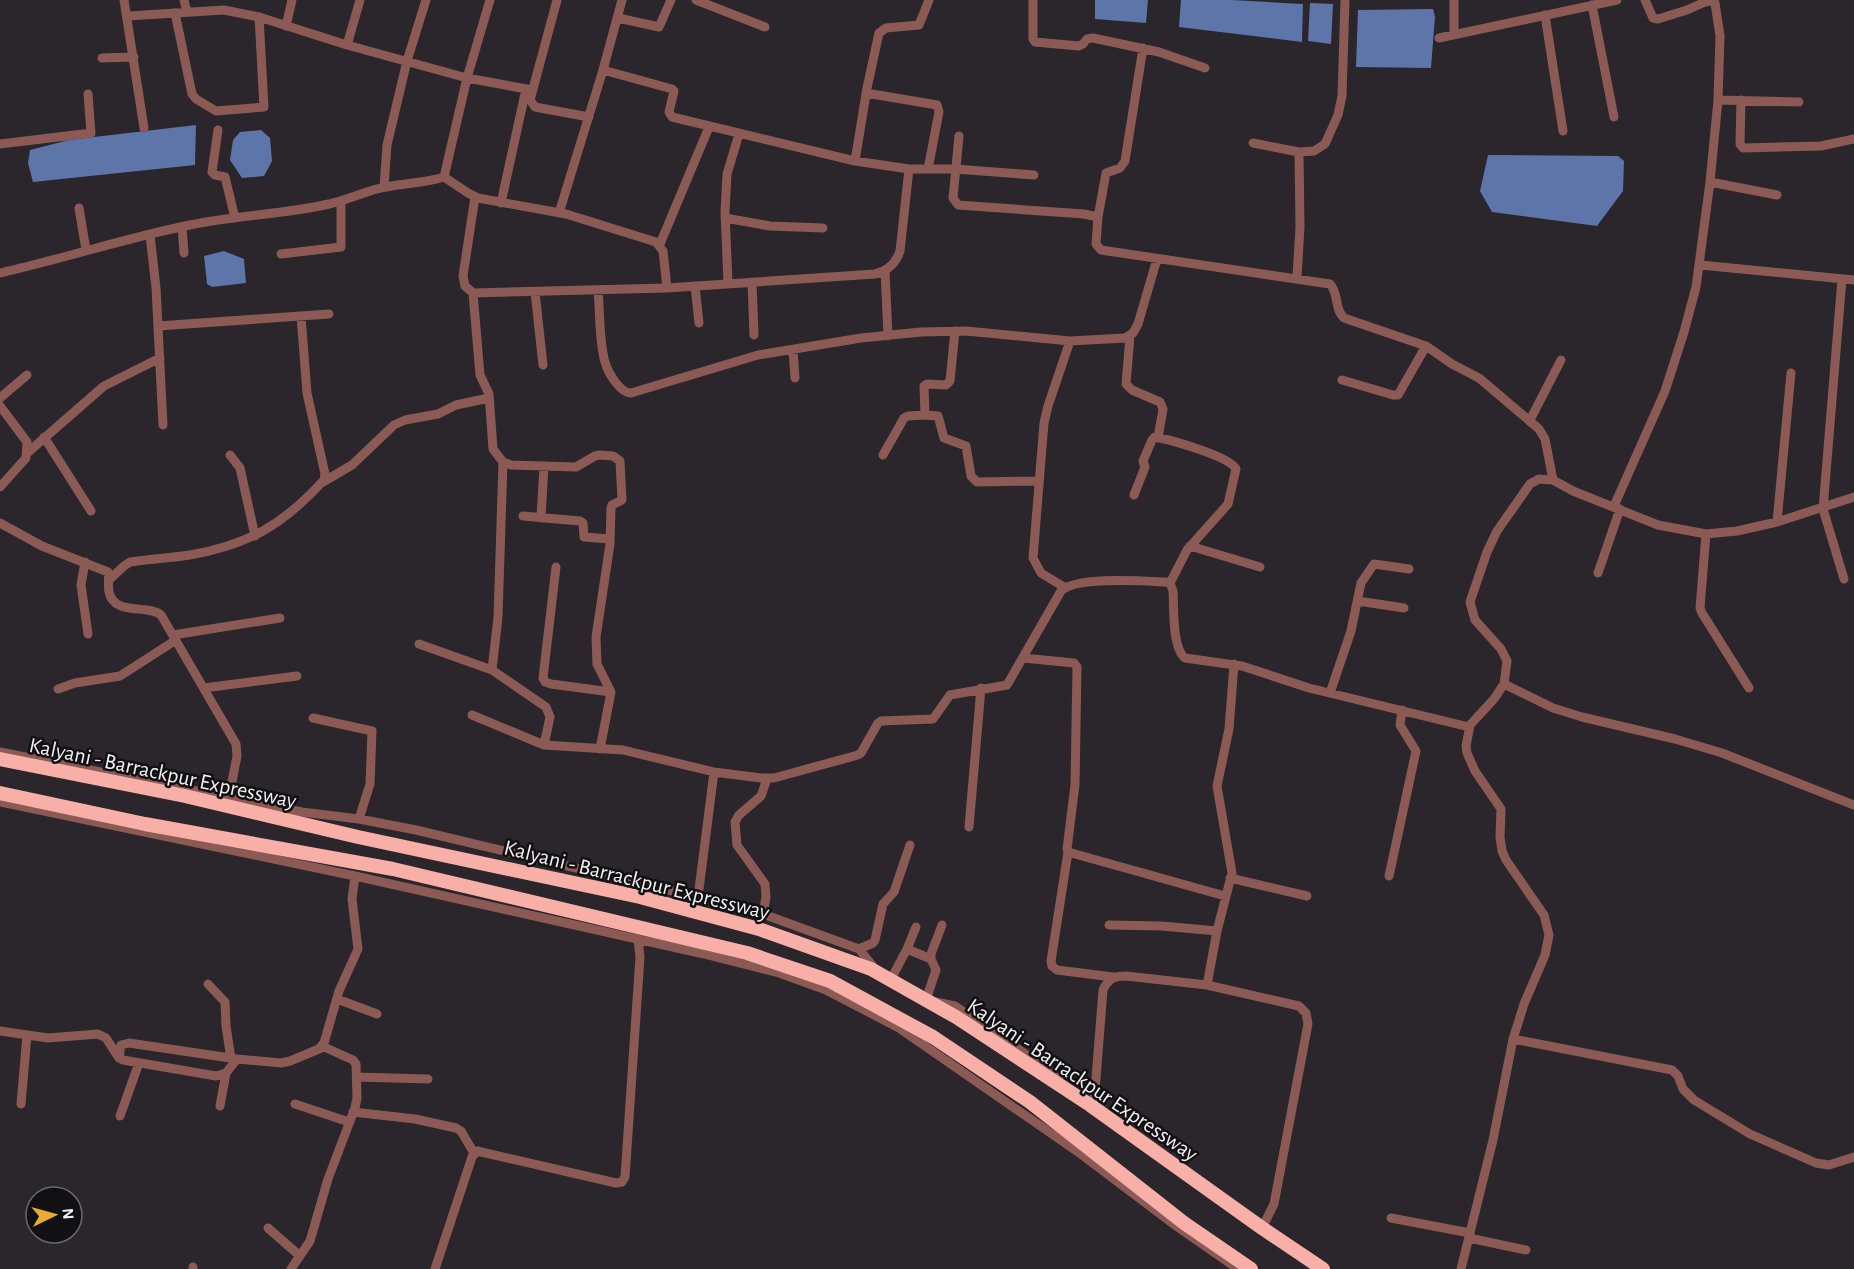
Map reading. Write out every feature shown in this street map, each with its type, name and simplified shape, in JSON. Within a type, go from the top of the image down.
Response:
[{"type":"highway","name":"Kalyani - Barrackpur Expressway","points":[[0,759],[185,796],[358,837],[640,897],[759,929],[877,972],[926,999],[1092,1103],[1323,1269]]},
{"type":"highway","name":"Kalyani - Barrackpur Expressway","points":[[0,793],[145,824],[393,869],[747,953],[830,981],[933,1037],[1030,1102],[1184,1223],[1247,1269]]},
{"type":"street","points":[[124,0],[144,128]]},
{"type":"street","points":[[184,0],[187,12]]},
{"type":"street","points":[[230,11],[232,0]]},
{"type":"street","points":[[286,26],[292,0]]},
{"type":"street","points":[[347,45],[360,0]]},
{"type":"street","points":[[384,187],[387,145],[407,61],[426,0]]},
{"type":"street","points":[[444,177],[467,78],[490,0]]},
{"type":"street","points":[[501,203],[529,89],[557,0]]},
{"type":"street","points":[[560,213],[622,0]]},
{"type":"street","points":[[618,18],[658,27],[671,0]]},
{"type":"street","points":[[696,0],[765,27]]},
{"type":"street","points":[[855,161],[879,33],[886,28],[919,25],[929,0]]},
{"type":"street","points":[[1033,0],[1033,39],[1035,42],[1082,46],[1087,39],[1093,38],[1143,48],[1205,68]]},
{"type":"street","points":[[1253,143],[1299,152],[1314,151],[1325,144],[1338,115],[1342,96],[1345,0]]},
{"type":"street","points":[[1454,0],[1454,35]]},
{"type":"street","points":[[1439,38],[1617,0]]},
{"type":"street","points":[[1598,573],[1617,507],[1665,391],[1692,306],[1700,265],[1718,100],[1720,36],[1716,5],[1709,1],[1654,19],[1645,0]]},
{"type":"street","points":[[1682,0],[1687,10]]},
{"type":"street","points":[[1592,5],[1614,117]]},
{"type":"street","points":[[128,16],[230,11],[260,17],[347,45],[467,78],[529,89]]},
{"type":"street","points":[[175,13],[192,94],[216,111],[264,107],[260,17]]},
{"type":"street","points":[[1545,15],[1563,131]]},
{"type":"street","points":[[1143,48],[1125,160],[1120,168],[1106,173],[1098,218],[1097,248],[1157,259],[1297,277],[1332,285],[1339,312],[1344,318],[1426,346],[1452,364],[1479,378],[1530,420],[1545,439],[1553,480]]},
{"type":"street","points":[[102,58],[134,57]]},
{"type":"street","points":[[603,70],[672,88],[674,91],[670,116],[709,127],[855,161],[909,169],[955,169],[1034,175]]},
{"type":"street","points":[[529,89],[530,100],[535,107],[589,117]]},
{"type":"street","points":[[866,93],[937,105],[939,112],[928,169]]},
{"type":"street","points":[[0,144],[91,133],[88,94]]},
{"type":"street","points":[[1718,100],[1799,102]]},
{"type":"street","points":[[1741,100],[1740,144],[1743,148],[1821,146],[1854,139]]},
{"type":"street","points":[[667,288],[664,257],[660,244],[709,127]]},
{"type":"street","points":[[219,130],[212,172],[226,178],[235,218]]},
{"type":"street","points":[[728,283],[725,218],[728,167],[739,134]]},
{"type":"street","points":[[959,136],[953,198],[958,205],[1084,214],[1098,218]]},
{"type":"street","points":[[1297,277],[1300,226],[1299,152]]},
{"type":"street","points":[[475,197],[463,276],[465,286],[473,293],[667,288],[875,274],[885,271],[894,263],[900,251],[909,169]]},
{"type":"street","points":[[0,273],[182,226],[280,213],[341,201],[384,187],[444,177]]},
{"type":"street","points":[[444,177],[475,197],[560,213],[614,227],[660,244]]},
{"type":"street","points":[[1710,182],[1777,195]]},
{"type":"street","points":[[280,254],[342,246],[341,201]]},
{"type":"street","points":[[79,208],[86,250]]},
{"type":"street","points":[[725,218],[774,226],[823,228]]},
{"type":"street","points":[[182,226],[184,253]]},
{"type":"street","points":[[150,235],[163,425]]},
{"type":"street","points":[[1157,259],[1141,316],[1130,336],[1126,384],[1132,390],[1160,402],[1163,409],[1158,438]]},
{"type":"street","points":[[1700,265],[1854,280]]},
{"type":"street","points":[[885,271],[888,336]]},
{"type":"street","points":[[1842,279],[1823,508],[1844,579]]},
{"type":"street","points":[[752,282],[754,335]]},
{"type":"street","points":[[695,286],[699,323]]},
{"type":"street","points":[[598,290],[604,362],[621,389],[627,393],[752,357],[921,332],[985,332],[1070,341],[1130,336]]},
{"type":"street","points":[[535,292],[543,365]]},
{"type":"street","points":[[473,293],[480,375],[489,398],[493,449],[503,462],[511,465],[576,467],[600,455],[619,459],[622,500],[611,507],[610,539],[596,637],[596,660],[611,692],[600,749]]},
{"type":"street","points":[[158,326],[329,314]]},
{"type":"street","points":[[301,316],[308,393],[325,474],[323,482]]},
{"type":"street","points":[[925,415],[924,386],[946,385],[950,381],[955,331]]},
{"type":"street","points":[[1070,341],[1046,414],[1038,481],[1033,558],[1041,573],[1064,587],[1104,581],[1170,583]]},
{"type":"street","points":[[1342,380],[1398,395],[1426,346]]},
{"type":"street","points":[[793,350],[795,378]]},
{"type":"street","points":[[27,454],[104,386],[159,357]]},
{"type":"street","points":[[1530,420],[1561,360]]},
{"type":"street","points":[[1777,522],[1791,373]]},
{"type":"street","points":[[0,398],[27,375]]},
{"type":"street","points":[[109,580],[130,562],[192,554],[255,536],[276,523],[323,482],[352,465],[394,425],[405,420],[438,414],[456,405],[489,398]]},
{"type":"street","points":[[0,406],[27,442],[26,458],[0,487]]},
{"type":"street","points":[[883,455],[904,418],[938,416],[944,438],[966,446],[971,476],[976,482],[1038,481]]},
{"type":"street","points":[[44,437],[91,511]]},
{"type":"street","points":[[1134,495],[1145,467],[1143,461],[1152,440],[1158,438],[1218,457],[1232,463],[1236,469],[1228,504],[1190,546],[1170,583],[1173,591],[1177,645],[1181,654],[1191,659],[1234,664],[1330,693],[1469,727]]},
{"type":"street","points":[[230,455],[239,465],[255,536]]},
{"type":"street","points":[[492,670],[498,618],[503,462]]},
{"type":"street","points":[[541,518],[543,466]]},
{"type":"street","points":[[1461,1269],[1493,1140],[1513,1040],[1524,1004],[1545,955],[1549,930],[1544,915],[1506,860],[1502,851],[1501,809],[1469,759],[1466,746],[1469,727],[1504,684],[1507,670],[1506,657],[1472,615],[1470,603],[1491,543],[1515,503],[1533,481],[1544,478],[1665,527],[1706,534],[1737,531],[1777,522],[1854,497]]},
{"type":"street","points":[[524,516],[580,521],[583,523],[584,537],[610,539]]},
{"type":"street","points":[[0,524],[34,542],[108,572],[110,595],[119,605],[158,612],[236,744],[237,756],[229,797]]},
{"type":"street","points":[[1706,534],[1702,613],[1749,688]]},
{"type":"street","points":[[1190,546],[1260,567]]},
{"type":"street","points":[[85,562],[81,585],[88,634]]},
{"type":"street","points":[[1330,693],[1351,631],[1362,579],[1374,564],[1409,569]]},
{"type":"street","points":[[556,567],[544,682],[611,692]]},
{"type":"street","points":[[472,715],[544,745],[634,752],[714,772],[767,779],[858,755],[878,723],[933,719],[951,695],[1007,685],[1064,587]]},
{"type":"street","points":[[1358,601],[1404,608]]},
{"type":"street","points":[[58,688],[120,676],[174,638],[280,618]]},
{"type":"street","points":[[419,644],[492,670],[546,707],[550,717],[544,745]]},
{"type":"street","points":[[1023,658],[1074,663],[1077,668],[1075,785],[1052,966],[1057,970],[1113,977],[1126,976],[1207,985],[1299,1006],[1308,1018],[1308,1024],[1274,1204],[1263,1226],[1333,1269]]},
{"type":"street","points":[[1207,985],[1230,878],[1231,864],[1217,786],[1229,729],[1234,664]]},
{"type":"street","points":[[204,688],[297,676]]},
{"type":"street","points":[[1504,684],[1553,708],[1722,753],[1854,805]]},
{"type":"street","points":[[969,827],[981,688]]},
{"type":"street","points":[[1389,876],[1416,751],[1401,728],[1402,710]]},
{"type":"street","points":[[313,718],[372,731],[370,784],[358,819]]},
{"type":"street","points":[[0,752],[302,812],[358,819],[416,830],[698,897],[763,914],[859,949],[877,972]]},
{"type":"street","points":[[698,897],[714,772]]},
{"type":"street","points":[[763,914],[766,897],[765,884],[737,845],[735,822],[739,815],[761,796],[767,779]]},
{"type":"street","points":[[0,802],[355,876],[638,939],[779,973],[826,990],[899,1028],[1078,1152],[1172,1223],[1247,1269]]},
{"type":"street","points":[[859,949],[875,940],[884,904],[894,892],[910,845]]},
{"type":"street","points":[[1068,852],[1226,896]]},
{"type":"street","points":[[119,1058],[122,1045],[129,1043],[234,1059],[286,1063],[321,1046],[337,999],[358,949],[352,899],[355,876]]},
{"type":"street","points":[[1230,878],[1307,896]]},
{"type":"street","points":[[926,999],[936,970],[931,959],[942,926]]},
{"type":"street","points":[[1109,926],[1162,926],[1217,931]]},
{"type":"street","points":[[891,979],[916,927]]},
{"type":"street","points":[[474,1153],[481,1151],[616,1183],[622,1182],[625,1177],[639,969],[638,939]]},
{"type":"street","points":[[907,949],[931,959]]},
{"type":"street","points":[[1092,1103],[1102,998],[1106,983],[1113,977]]},
{"type":"street","points":[[208,984],[225,1002],[226,1026],[234,1059],[226,1073],[220,1106]]},
{"type":"street","points":[[337,999],[377,1014]]},
{"type":"street","points":[[0,1031],[48,1038],[102,1036],[106,1038],[119,1058],[216,1076],[226,1073]]},
{"type":"street","points":[[21,1104],[27,1035]]},
{"type":"street","points":[[1513,1040],[1672,1070],[1678,1076],[1683,1089],[1694,1100],[1750,1134],[1816,1163],[1829,1166],[1850,1157],[1854,1158]]},
{"type":"street","points":[[291,1269],[310,1241],[328,1179],[357,1098],[357,1068],[353,1060],[321,1046]]},
{"type":"street","points":[[120,1116],[140,1063]]},
{"type":"street","points":[[357,1077],[428,1079]]},
{"type":"street","points":[[295,1104],[351,1117],[415,1119],[456,1128],[474,1153]]},
{"type":"street","points":[[435,1269],[474,1153]]},
{"type":"street","points":[[1391,1218],[1526,1250]]},
{"type":"street","points":[[268,1228],[300,1256]]},
{"type":"water","points":[[1095,0],[1148,0],[1146,23],[1095,19]]},
{"type":"water","points":[[1181,0],[1303,4],[1302,42],[1179,27]]},
{"type":"water","points":[[1310,3],[1333,4],[1331,44],[1308,41]]},
{"type":"water","points":[[1433,9],[1435,17],[1431,68],[1356,67],[1358,10]]},
{"type":"water","points":[[196,125],[195,165],[33,182],[28,163],[30,150],[69,140]]},
{"type":"water","points":[[261,130],[270,138],[272,161],[264,176],[242,178],[230,160],[233,140],[240,132]]},
{"type":"water","points":[[1488,155],[1618,156],[1624,161],[1623,191],[1597,226],[1492,212],[1480,191]]},
{"type":"water","points":[[224,251],[244,259],[246,283],[212,287],[207,284],[204,256]]}]
